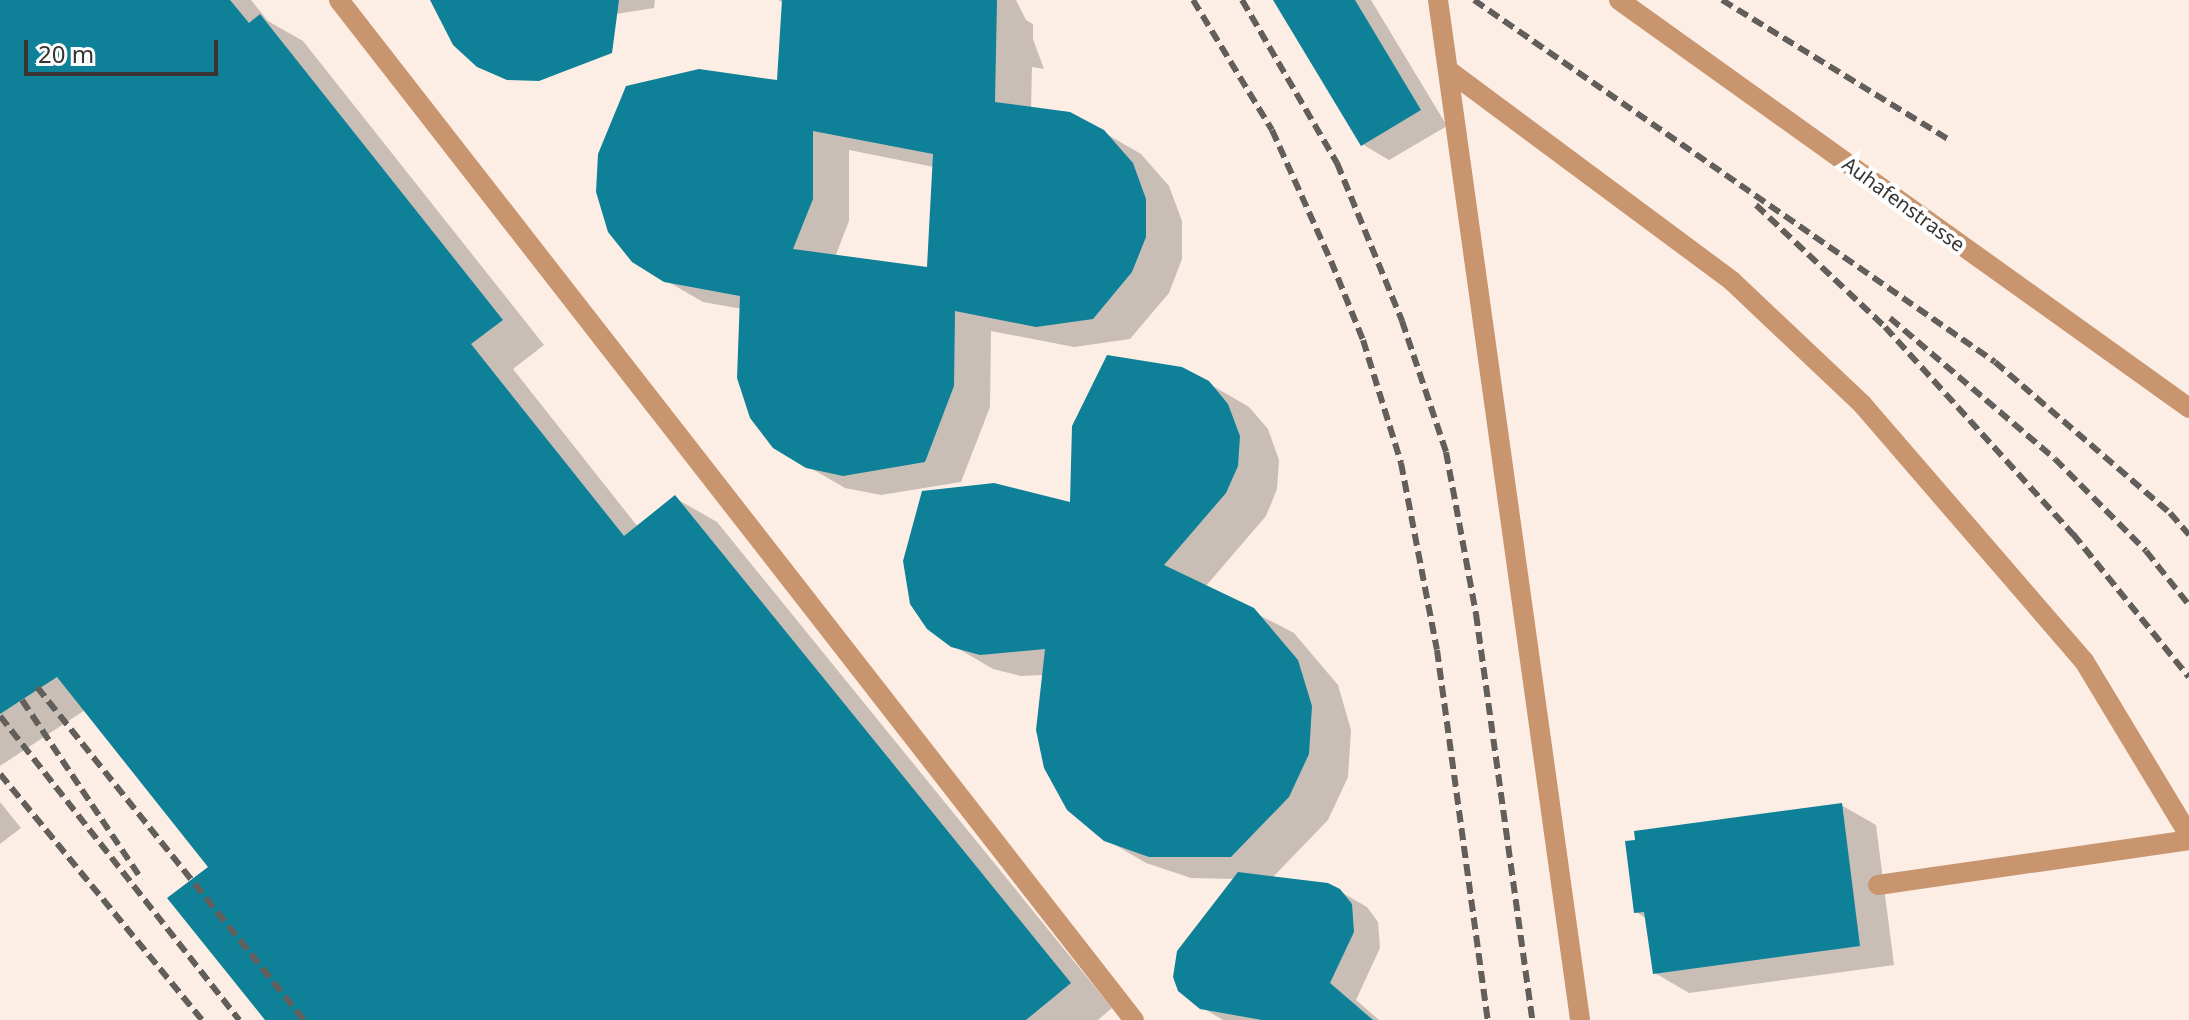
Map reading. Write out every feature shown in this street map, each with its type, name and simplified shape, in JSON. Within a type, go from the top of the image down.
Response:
[{"type":"street","points":[[339,0],[1134,1020]]},
{"type":"street","points":[[1438,0],[1580,1020]]},
{"type":"street","name":"Auhafenstrasse","points":[[1619,0],[2189,408]]},
{"type":"street","points":[[1448,70],[1732,281],[1862,404],[2084,661],[2189,837],[1878,885]]},
{"type":"shaded area","points":[[0,0],[2189,0],[2189,1020],[0,1020]]},
{"type":"building","points":[[0,0],[230,0],[249,23],[260,14],[503,320],[471,344],[624,536],[675,495],[1071,983],[1026,1020],[265,1020],[167,898],[208,867],[57,677],[0,714]]},
{"type":"building","points":[[430,0],[619,0],[612,53],[539,81],[507,80],[477,67],[453,45]]},
{"type":"building","points":[[782,0],[997,0],[995,102],[1070,112],[1104,130],[1133,163],[1146,199],[1146,237],[1132,272],[1093,319],[1036,327],[955,311],[954,386],[925,462],[843,476],[806,468],[773,448],[750,418],[737,378],[740,296],[664,282],[632,262],[608,232],[596,192],[598,154],[626,86],[699,69],[777,80]],"holes":[[[813,131],[933,154],[927,267],[793,249],[813,199]]]},
{"type":"building","points":[[1273,0],[1355,0],[1421,110],[1361,146]]},
{"type":"building","points":[[1107,355],[1182,367],[1209,381],[1228,404],[1240,436],[1238,466],[1226,493],[1164,565],[1254,608],[1298,660],[1312,706],[1309,754],[1289,797],[1231,857],[1149,857],[1104,841],[1067,810],[1044,768],[1036,730],[1045,649],[980,655],[951,647],[927,629],[910,604],[903,561],[922,491],[994,483],[1070,502],[1072,426]]},
{"type":"building","points":[[1842,803],[1860,946],[1653,974],[1644,912],[1634,913],[1625,841],[1635,840],[1634,831]]},
{"type":"building","points":[[1238,872],[1328,883],[1340,889],[1352,904],[1354,932],[1330,983],[1373,1020],[1262,1020],[1200,1009],[1178,991],[1173,977],[1177,951]]},
{"type":"railway","points":[[1193,0],[1272,130],[1331,261],[1363,340],[1401,463],[1437,650],[1488,1020]]},
{"type":"railway","points":[[1242,0],[1337,163],[1402,321],[1446,452],[1476,614],[1532,1020]]},
{"type":"railway","points":[[1474,0],[1995,362],[2170,513],[2189,535]]},
{"type":"railway","points":[[1722,0],[1951,141]]},
{"type":"railway","points":[[1756,205],[1885,327],[2073,534],[2189,677]]},
{"type":"railway","points":[[1890,318],[2055,459],[2146,551],[2189,605]]},
{"type":"railway","points":[[37,687],[304,1020]]},
{"type":"railway","points":[[22,700],[142,880]]},
{"type":"railway","points":[[0,716],[239,1020]]},
{"type":"railway","points":[[0,774],[202,1020]]}]
